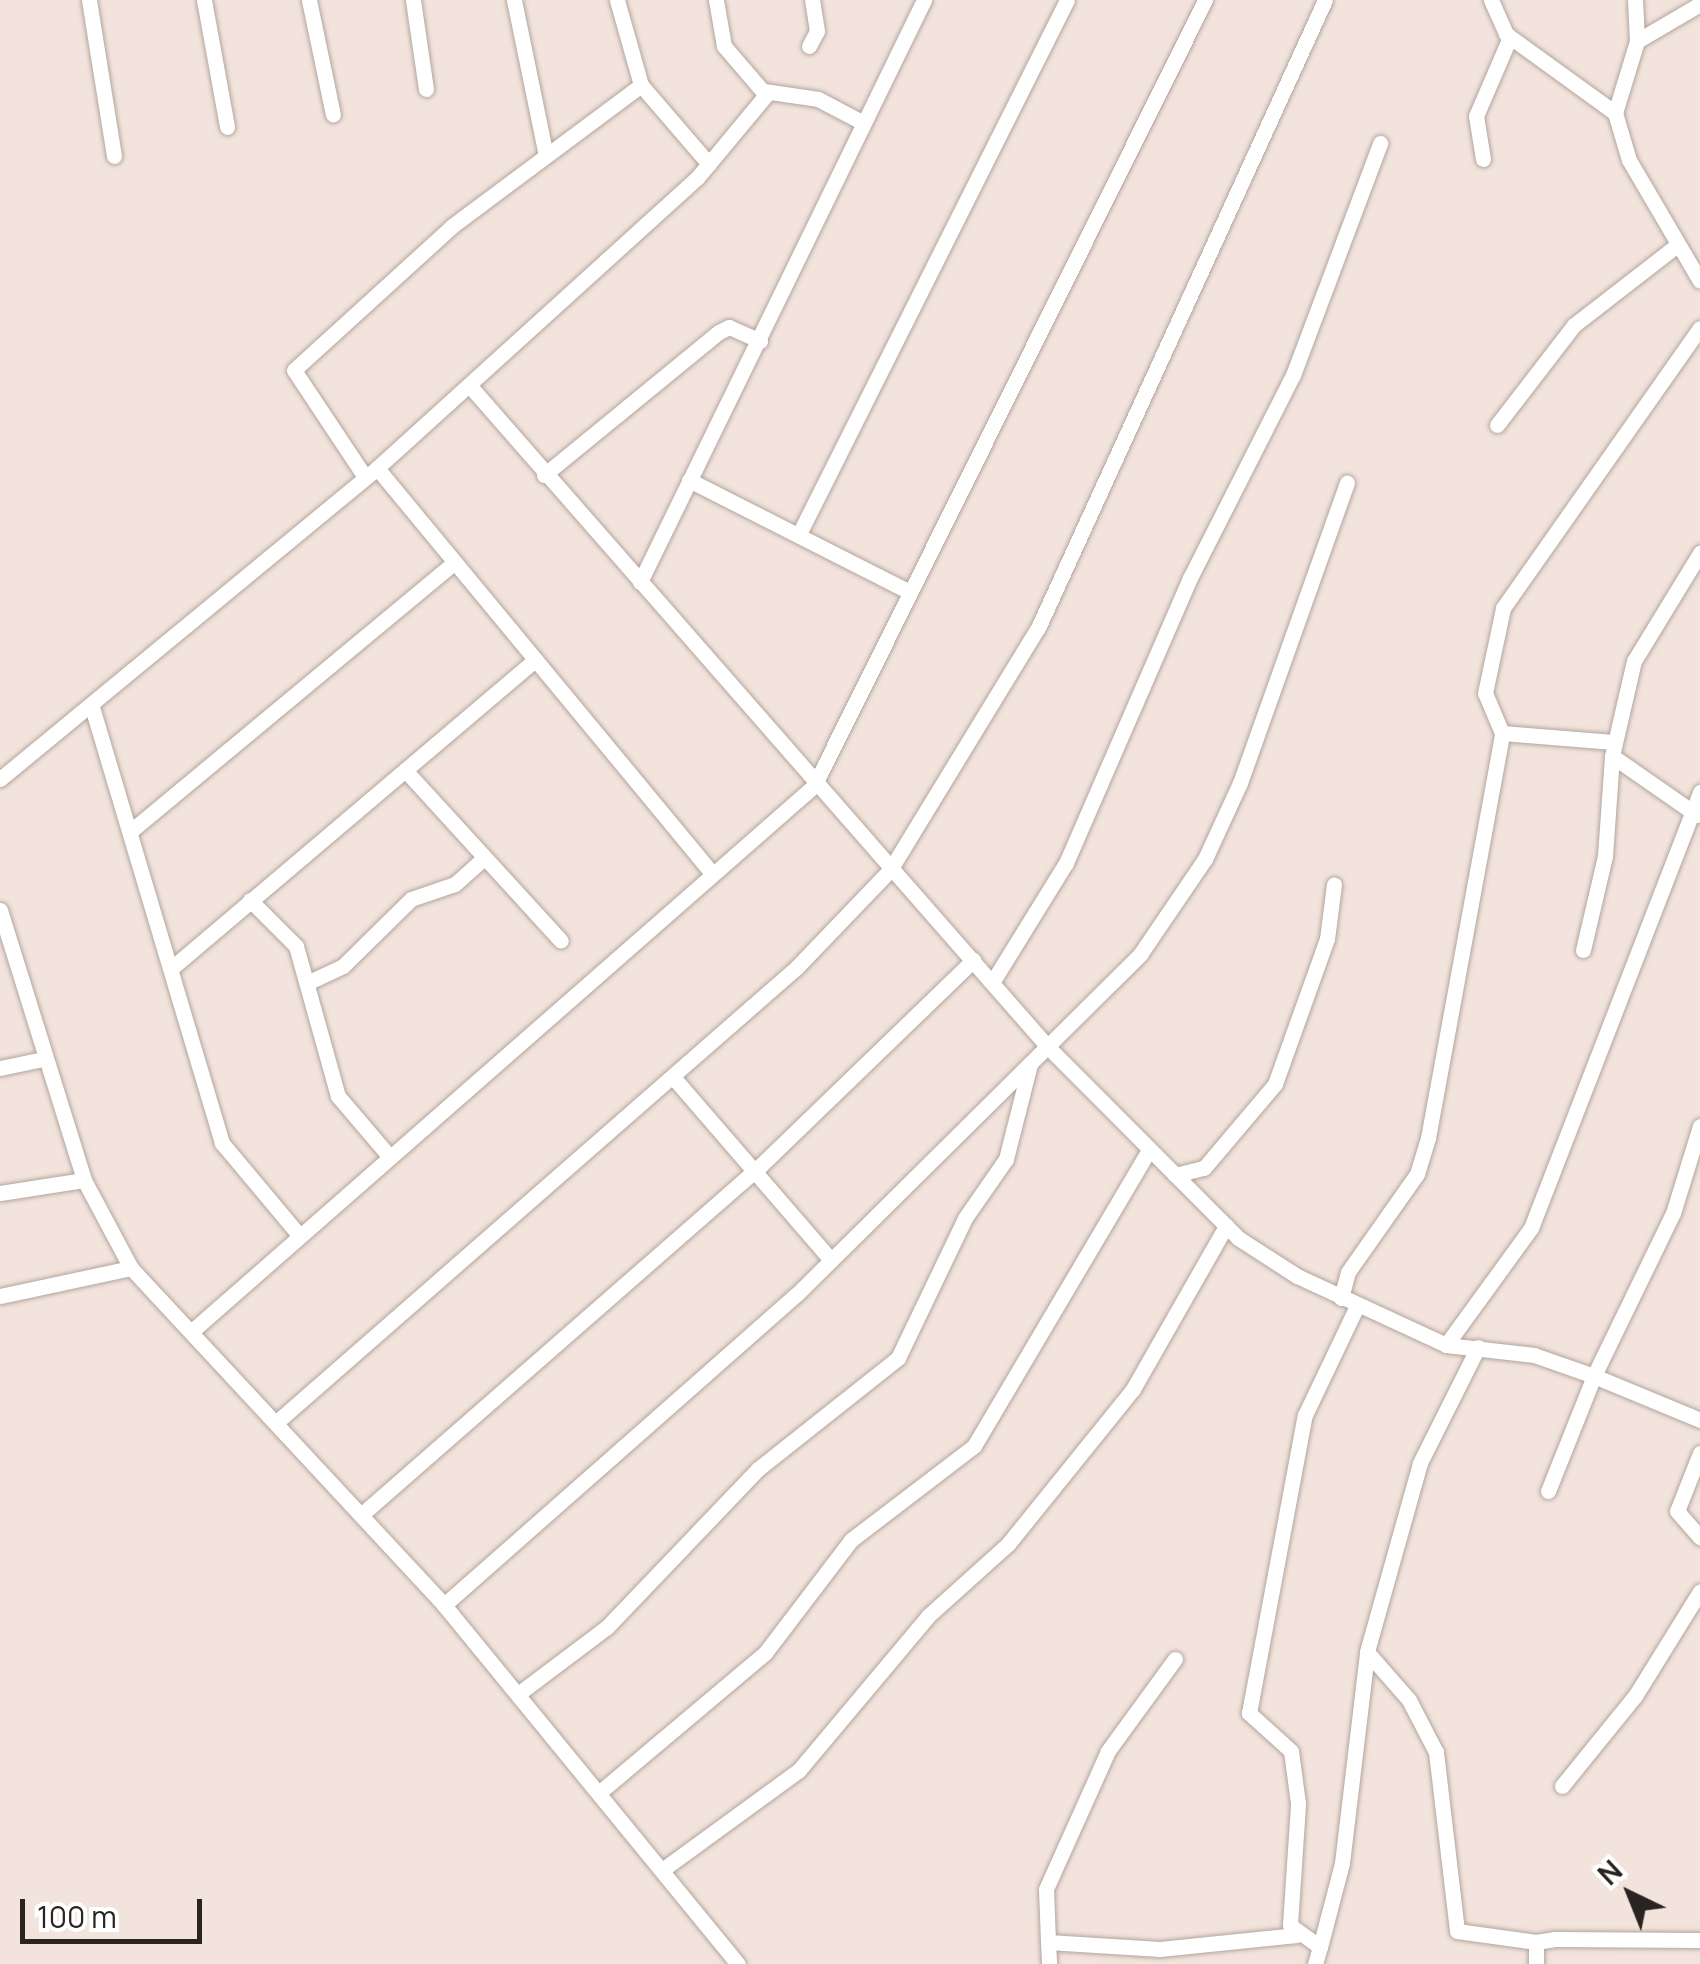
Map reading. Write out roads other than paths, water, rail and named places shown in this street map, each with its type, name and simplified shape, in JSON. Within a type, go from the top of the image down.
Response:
[{"type":"street","points":[[89,0],[114,156]]},
{"type":"street","points":[[204,0],[227,127]]},
{"type":"street","points":[[309,0],[333,115]]},
{"type":"street","points":[[413,0],[426,89]]},
{"type":"street","points":[[514,0],[545,152]]},
{"type":"street","points":[[617,0],[641,85],[710,164]]},
{"type":"street","points":[[716,0],[724,46],[764,91],[818,99],[860,121]]},
{"type":"street","points":[[808,46],[817,31],[812,0]]},
{"type":"street","points":[[640,582],[760,341],[860,121],[924,0]]},
{"type":"street","points":[[799,534],[1067,0]]},
{"type":"street","points":[[192,1331],[711,872],[814,786],[1205,0]]},
{"type":"street","points":[[279,1420],[672,1077],[890,870],[1038,628],[1325,0]]},
{"type":"street","points":[[1491,0],[1510,37],[1615,113]]},
{"type":"street","points":[[1634,0],[1637,41],[1615,113],[1629,160],[1700,281]]},
{"type":"street","points":[[1637,41],[1700,4]]},
{"type":"street","points":[[1483,159],[1476,116],[1510,37]]},
{"type":"street","points":[[641,85],[545,152],[294,370],[371,473],[711,872]]},
{"type":"street","points":[[0,779],[371,473],[470,385],[499,349],[637,241],[710,164],[764,91]]},
{"type":"street","points":[[994,981],[1066,863],[1190,578],[1293,375],[1380,143]]},
{"type":"street","points":[[1497,425],[1574,325],[1676,246]]},
{"type":"street","points":[[544,474],[719,332],[729,327],[760,341]]},
{"type":"street","points":[[1341,1298],[1348,1272],[1417,1174],[1428,1138],[1502,733],[1485,693],[1509,594],[1607,470],[1700,328]]},
{"type":"street","points":[[470,385],[814,786],[994,981],[1047,1046],[1226,1226],[1341,1298],[1446,1345],[1478,1347],[1594,1376],[1700,1420]]},
{"type":"street","points":[[689,480],[908,591]]},
{"type":"street","points":[[444,1605],[831,1260],[1141,953],[1205,859],[1347,482]]},
{"type":"street","points":[[1583,950],[1605,856],[1613,749],[1634,661],[1700,553]]},
{"type":"street","points":[[132,830],[452,564]]},
{"type":"street","points":[[174,966],[534,661]]},
{"type":"street","points":[[92,706],[174,966],[222,1142],[299,1235]]},
{"type":"street","points":[[1502,733],[1613,749],[1696,814]]},
{"type":"street","points":[[405,770],[560,941]]},
{"type":"street","points":[[1446,1345],[1531,1228],[1696,814],[1700,792]]},
{"type":"street","points":[[311,981],[343,966],[411,898],[455,884],[483,859]]},
{"type":"street","points":[[1174,1175],[1204,1168],[1275,1084],[1327,938],[1334,884]]},
{"type":"street","points":[[250,900],[296,946],[311,981],[338,1096],[390,1157]]},
{"type":"street","points":[[0,910],[6,963],[84,1180],[130,1268],[279,1420],[444,1605],[738,1964]]},
{"type":"street","points":[[361,1515],[759,1167],[973,960]]},
{"type":"street","points":[[0,1068],[43,1060]]},
{"type":"street","points":[[518,1694],[607,1626],[758,1469],[898,1358],[965,1218],[1004,1163],[1030,1064]]},
{"type":"street","points":[[672,1077],[759,1167],[831,1260]]},
{"type":"street","points":[[1548,1491],[1594,1376],[1673,1213],[1700,1126]]},
{"type":"street","points":[[600,1791],[765,1654],[851,1540],[974,1446],[1149,1150]]},
{"type":"street","points":[[0,1192],[84,1180]]},
{"type":"street","points":[[662,1870],[800,1770],[928,1616],[1008,1544],[1133,1389],[1226,1226]]},
{"type":"street","points":[[0,1296],[130,1268]]},
{"type":"street","points":[[1296,1936],[1291,1751],[1249,1713],[1305,1415],[1357,1306]]},
{"type":"street","points":[[1315,1964],[1342,1862],[1367,1652],[1420,1463],[1478,1347]]},
{"type":"street","points":[[1700,1453],[1677,1505],[1700,1538]]},
{"type":"street","points":[[1562,1786],[1636,1696],[1700,1591]]},
{"type":"street","points":[[1367,1652],[1409,1700],[1436,1752],[1457,1931],[1536,1942],[1700,1940]]},
{"type":"street","points":[[1048,1964],[1046,1889],[1108,1751],[1175,1658]]},
{"type":"street","points":[[1048,1942],[1160,1949],[1296,1936],[1320,1947]]},
{"type":"street","points":[[1536,1942],[1536,1964]]}]
